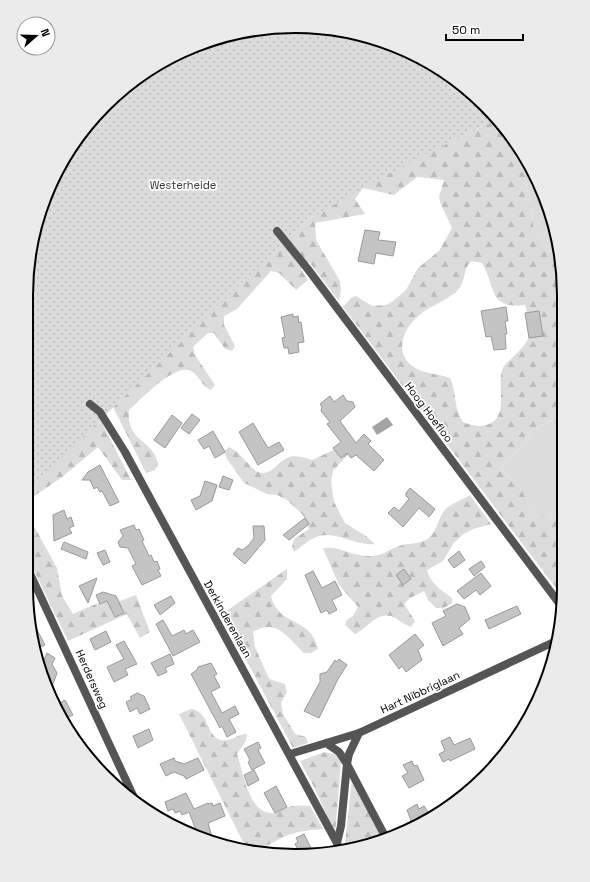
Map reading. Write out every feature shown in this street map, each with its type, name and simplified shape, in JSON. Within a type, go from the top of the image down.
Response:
[{"type":"street","name":"Hoog Hoefloo","points":[[277,231],[307,268],[556,599]]},
{"type":"street","name":"Derkinderenlaan","points":[[90,404],[100,412],[124,452],[290,754],[338,845]]},
{"type":"street","name":"Herdersweg","points":[[33,580],[131,791]]},
{"type":"street","name":"Hart Nibbriglaan","points":[[290,754],[359,733],[551,643]]},
{"type":"street","points":[[338,845],[347,764],[349,754],[359,733]]},
{"type":"street","points":[[326,743],[339,752],[347,764],[384,833]]},
{"type":"green space","name":"Westerheide","points":[[295,33],[329,35],[363,42],[411,60],[441,77],[468,98],[492,122],[412,161],[307,220],[33,485],[33,295],[35,261],[38,244],[53,195],[68,164],[77,149],[98,122],[122,98],[149,77],[179,60],[227,42],[261,35]]},
{"type":"green space","points":[[492,122],[513,149],[524,168],[534,233],[551,251],[555,261],[557,295],[557,425],[552,420],[530,432],[524,444],[501,468],[504,473],[520,488],[535,515],[557,519],[557,589],[343,307],[351,298],[356,296],[372,306],[386,305],[393,301],[406,290],[418,268],[439,251],[452,228],[439,197],[444,180],[417,177],[394,195],[363,188],[355,199],[365,214],[315,223],[316,240],[340,281],[341,290],[339,301],[309,262],[301,269],[308,280],[296,290],[279,273],[271,271],[237,309],[224,316],[224,325],[235,346],[232,351],[225,349],[214,333],[208,333],[193,347],[195,355],[215,385],[211,390],[191,371],[181,370],[165,378],[129,410],[129,421],[132,429],[136,435],[151,449],[158,464],[155,470],[146,473],[113,407],[307,220],[362,185]],"holes":[[[472,261],[482,263],[492,288],[499,300],[505,304],[513,306],[525,305],[530,333],[521,350],[505,364],[502,370],[501,408],[499,414],[495,420],[489,424],[479,426],[463,422],[456,405],[454,389],[450,378],[417,369],[405,359],[402,346],[406,332],[415,319],[424,311],[456,292],[462,284],[467,268]]]},
{"type":"green space","points":[[524,168],[543,211],[554,257],[551,251],[534,233],[532,212]]},
{"type":"green space","points":[[100,419],[131,480],[122,480],[98,447],[61,478],[33,497],[33,485]]},
{"type":"green space","points":[[552,420],[557,425],[557,519],[535,515],[520,488],[504,473],[501,468],[524,444],[530,432]]},
{"type":"green space","points":[[229,447],[233,449],[252,468],[263,473],[270,471],[283,460],[293,456],[312,460],[340,447],[350,452],[333,471],[331,482],[334,502],[345,523],[366,536],[375,544],[360,543],[329,535],[314,538],[294,552],[292,547],[294,539],[309,529],[303,515],[287,500],[277,495],[267,494],[244,483],[227,459],[224,451]]},
{"type":"green space","points":[[470,495],[491,524],[473,529],[462,535],[453,544],[443,561],[427,570],[434,583],[452,598],[452,603],[444,608],[436,608],[428,600],[424,591],[410,598],[404,604],[415,621],[411,627],[391,616],[386,615],[376,619],[355,634],[345,625],[347,620],[353,616],[358,607],[339,585],[323,548],[335,549],[365,556],[376,556],[399,546],[423,541],[432,535],[446,509],[452,504]]},
{"type":"green space","points":[[33,526],[57,568],[62,596],[73,614],[105,600],[120,601],[136,595],[150,632],[140,638],[127,614],[68,641],[33,568]]},
{"type":"green space","points":[[287,569],[287,579],[271,596],[280,613],[309,631],[318,649],[311,653],[304,653],[288,636],[276,628],[261,628],[253,632],[255,647],[269,679],[285,684],[287,692],[281,703],[283,714],[295,734],[306,737],[308,743],[293,748],[222,614]]},
{"type":"green space","points":[[191,709],[197,711],[204,718],[215,737],[220,740],[224,741],[247,734],[246,741],[237,754],[244,780],[252,800],[265,812],[274,813],[291,806],[310,806],[323,829],[295,833],[264,847],[244,844],[179,714]]},
{"type":"green space","points":[[325,752],[336,755],[341,763],[335,834],[315,789],[300,761]]},
{"type":"green space","points":[[352,778],[381,834],[363,840],[345,843]]},
{"type":"shaded area","points":[[387,417],[393,425],[377,435],[372,427]]},
{"type":"building","points":[[365,230],[380,232],[378,240],[396,242],[393,256],[376,253],[374,264],[358,261]]},
{"type":"building","points":[[506,307],[508,321],[505,321],[507,334],[505,334],[506,349],[494,350],[491,336],[486,337],[481,311]]},
{"type":"building","points":[[539,311],[543,336],[529,338],[525,313]]},
{"type":"building","points":[[293,314],[293,317],[298,316],[299,323],[301,322],[304,342],[298,343],[299,352],[289,354],[288,348],[284,348],[282,338],[285,337],[281,317]]},
{"type":"building","points":[[343,395],[347,401],[353,402],[355,407],[340,421],[356,443],[364,434],[371,441],[368,444],[384,460],[374,471],[356,455],[351,458],[347,453],[341,458],[333,448],[341,442],[327,424],[330,422],[321,411],[322,407],[320,404],[330,396],[334,402]]},
{"type":"building","points":[[192,414],[200,420],[189,434],[181,428]]},
{"type":"building","points":[[172,415],[182,423],[165,448],[154,440]]},
{"type":"building","points":[[253,423],[268,448],[279,442],[284,450],[258,465],[239,432]]},
{"type":"building","points":[[213,431],[225,452],[215,458],[209,446],[204,449],[198,440]]},
{"type":"building","points":[[100,465],[119,502],[110,506],[102,491],[100,492],[97,487],[94,489],[90,480],[82,480],[88,472]]},
{"type":"building","points":[[223,476],[233,480],[229,490],[219,487]]},
{"type":"building","points":[[205,481],[217,485],[212,501],[196,510],[191,500],[200,496]]},
{"type":"building","points":[[410,488],[435,509],[429,517],[419,508],[403,527],[388,513],[394,507],[399,511],[409,499],[406,496],[406,493]]},
{"type":"building","points":[[64,510],[67,519],[71,517],[74,526],[69,528],[72,533],[54,541],[53,515]]},
{"type":"building","points":[[305,518],[309,524],[289,540],[283,535]]},
{"type":"building","points":[[134,525],[136,530],[139,529],[144,540],[142,541],[149,556],[151,555],[154,562],[157,561],[160,569],[158,570],[161,576],[142,585],[132,566],[136,564],[128,548],[120,547],[118,542],[123,536],[120,530]]},
{"type":"building","points":[[253,526],[264,526],[265,540],[245,564],[233,554],[238,548],[242,550],[248,546],[254,538]]},
{"type":"building","points":[[64,542],[88,552],[86,559],[61,549]]},
{"type":"building","points":[[105,550],[110,562],[103,565],[97,553]]},
{"type":"building","points":[[459,551],[465,560],[454,568],[448,560]]},
{"type":"building","points":[[481,561],[485,567],[474,576],[469,569]]},
{"type":"building","points":[[404,569],[411,579],[403,585],[396,575]]},
{"type":"building","points":[[313,571],[322,588],[335,581],[342,595],[332,600],[337,610],[329,614],[327,610],[321,613],[305,575]]},
{"type":"building","points":[[481,573],[491,586],[480,595],[476,590],[464,599],[457,591]]},
{"type":"building","points":[[97,578],[88,603],[79,586]]},
{"type":"building","points":[[103,592],[116,596],[124,613],[115,617],[107,601],[100,604],[96,595]]},
{"type":"building","points":[[171,596],[175,603],[160,615],[154,605]]},
{"type":"building","points":[[457,604],[465,607],[470,619],[459,628],[463,634],[443,646],[432,623],[446,616],[443,611]]},
{"type":"building","points":[[517,606],[521,614],[489,629],[485,620]]},
{"type":"building","points":[[163,620],[172,636],[184,630],[186,634],[193,630],[200,642],[173,656],[156,624]]},
{"type":"building","points":[[36,628],[45,645],[40,647]]},
{"type":"building","points":[[106,631],[111,642],[95,650],[90,639]]},
{"type":"building","points":[[415,634],[424,645],[418,650],[422,660],[406,672],[402,666],[399,669],[389,655]]},
{"type":"building","points":[[124,641],[137,664],[125,669],[128,675],[114,682],[107,667],[124,659],[116,645]]},
{"type":"building","points":[[47,653],[55,658],[52,664],[57,673],[52,684],[47,671],[44,661]]},
{"type":"building","points":[[170,654],[174,664],[165,668],[167,672],[158,676],[151,663]]},
{"type":"building","points":[[339,659],[347,665],[338,679],[319,718],[304,711],[320,682],[320,674],[327,672],[335,660],[337,662]]},
{"type":"building","points":[[211,663],[217,674],[214,676],[220,687],[211,692],[222,713],[235,706],[239,714],[229,719],[236,732],[227,737],[222,726],[220,728],[191,674],[197,670],[198,667]]},
{"type":"building","points":[[137,693],[144,696],[150,709],[140,714],[137,708],[130,712],[126,702],[132,699],[130,697]]},
{"type":"building","points":[[65,700],[73,715],[68,718],[60,703]]},
{"type":"building","points":[[149,729],[153,740],[138,748],[133,736]]},
{"type":"building","points":[[450,737],[454,745],[470,738],[475,749],[450,761],[449,759],[443,762],[439,754],[445,751],[441,741]]},
{"type":"building","points":[[258,742],[261,748],[258,750],[265,763],[252,770],[248,762],[250,760],[244,749]]},
{"type":"building","points":[[174,758],[175,761],[184,764],[198,758],[204,770],[186,779],[184,776],[174,772],[166,776],[160,764]]},
{"type":"building","points":[[412,761],[414,766],[417,765],[424,780],[409,788],[402,776],[408,773],[403,765]]},
{"type":"building","points":[[254,770],[259,780],[248,786],[244,775]]},
{"type":"building","points":[[276,786],[287,807],[275,813],[264,793]]},
{"type":"building","points":[[186,793],[194,809],[208,803],[212,803],[213,806],[220,803],[225,816],[208,823],[211,835],[196,829],[189,812],[182,815],[180,811],[175,813],[173,809],[168,811],[165,802]]},
{"type":"building","points":[[417,804],[419,809],[424,806],[428,813],[412,822],[407,810]]},
{"type":"building","points":[[304,834],[311,848],[298,849],[295,844],[298,842],[296,838]]}]
